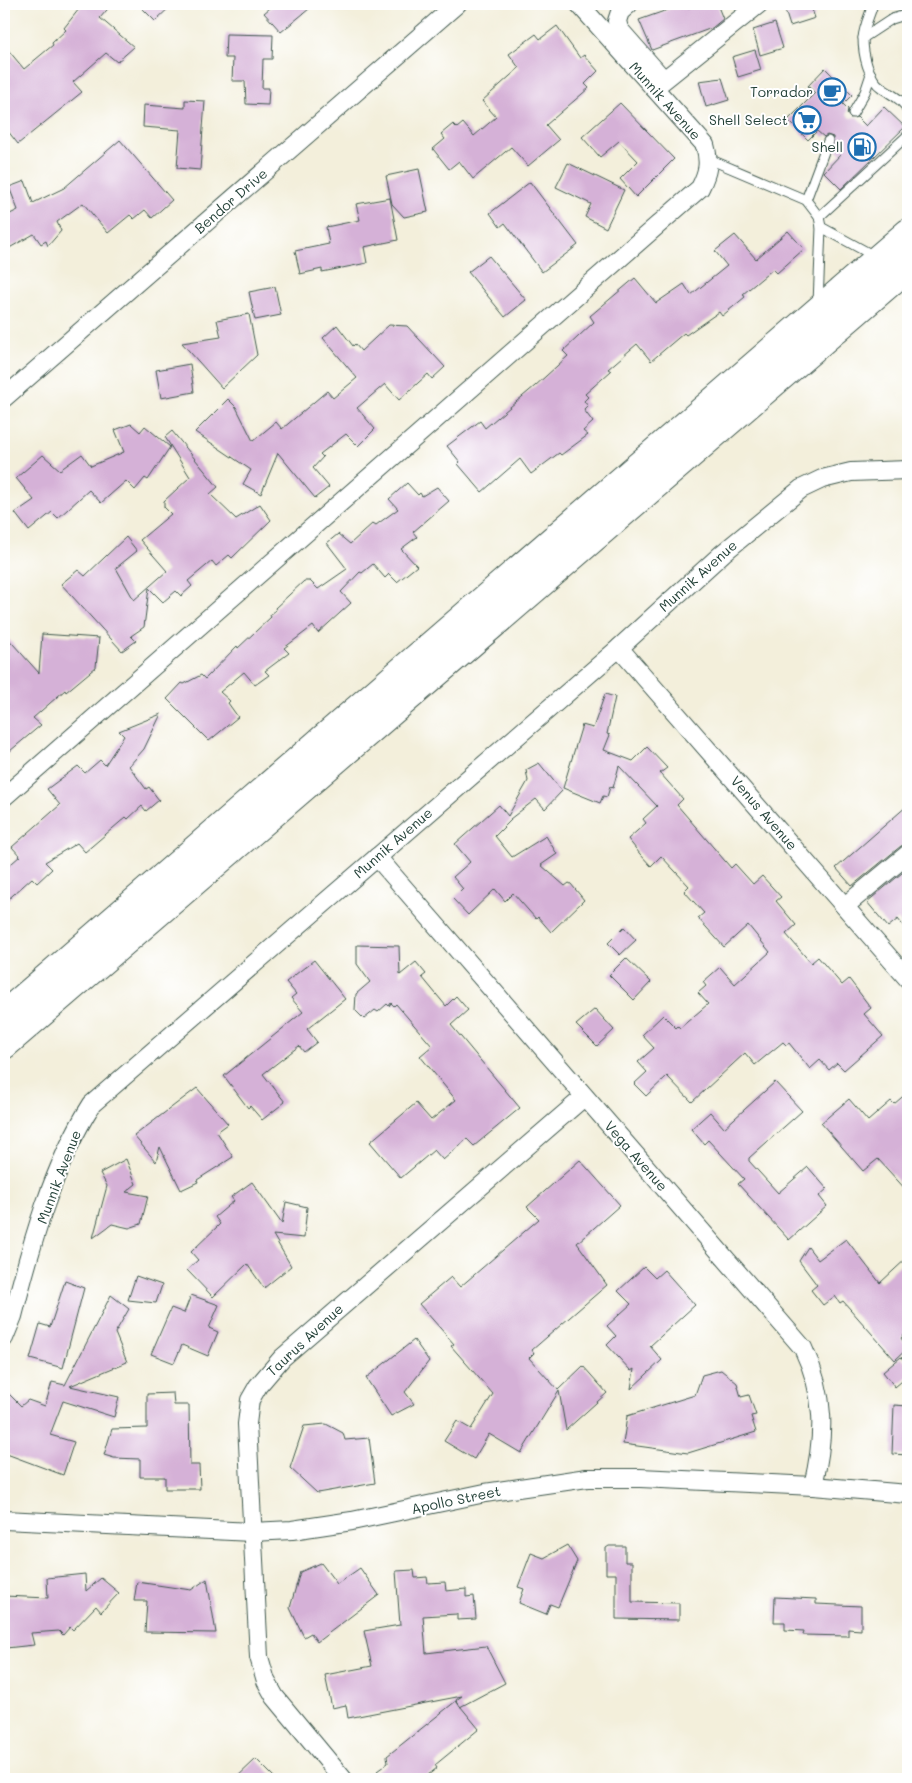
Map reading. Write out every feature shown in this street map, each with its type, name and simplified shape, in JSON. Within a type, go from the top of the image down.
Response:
[{"type":"main road","points":[[4,1015],[908,233]]},
{"type":"main road","points":[[4,1045],[908,267]]},
{"type":"street","name":"Bendor Drive","points":[[4,398],[457,4]]},
{"type":"street","name":"Munnik Avenue","points":[[579,4],[659,83],[704,145],[709,159]]},
{"type":"street","points":[[629,4],[620,12],[617,21],[619,29],[659,83],[759,4]]},
{"type":"street","points":[[4,797],[700,188],[708,172],[709,159]]},
{"type":"street","name":"Munnik Avenue","points":[[4,1338],[13,1316],[59,1168],[76,1129],[92,1104],[619,648],[723,553],[801,488],[822,479],[851,472],[908,470]]},
{"type":"street","name":"Venus Avenue","points":[[619,648],[908,979]]},
{"type":"street","points":[[845,906],[908,854]]},
{"type":"street","name":"Vega Avenue","points":[[377,857],[803,1348],[813,1370],[822,1408],[820,1457],[813,1486]]},
{"type":"street","name":"Taurus Avenue","points":[[343,1779],[275,1697],[266,1681],[259,1657],[256,1630],[247,1424],[250,1400],[258,1386],[282,1358],[584,1097]]},
{"type":"street","name":"Apollo Street","points":[[4,1520],[252,1532],[292,1530],[352,1521],[485,1493],[587,1478],[640,1478],[813,1486],[908,1494]]},
{"type":"lane","points":[[873,4],[863,38],[867,64],[880,87],[894,95],[906,106],[908,111]]},
{"type":"lane","points":[[863,38],[892,19],[908,14]]},
{"type":"lane","points":[[853,113],[865,92],[871,74]]},
{"type":"lane","points":[[819,218],[908,135]]},
{"type":"lane","points":[[806,200],[828,141]]},
{"type":"lane","points":[[709,159],[806,200],[819,218],[821,227],[818,311]]},
{"type":"lane","points":[[821,227],[880,258]]},
{"type":"building","points":[[83,4],[112,4],[100,18],[134,47],[117,62],[106,53],[73,82],[82,92],[18,144],[4,126],[4,45],[24,69],[53,45],[52,43],[66,30],[64,28]]},
{"type":"building","points":[[138,4],[173,4],[155,21]]},
{"type":"building","points":[[275,4],[315,4],[281,32],[264,13]]},
{"type":"building","points":[[697,4],[717,4],[723,19],[712,28],[652,50],[639,20],[670,9],[698,7]]},
{"type":"building","points":[[794,4],[810,4],[815,18],[790,26],[784,7]]},
{"type":"building","points":[[775,23],[783,48],[760,55],[753,30]]},
{"type":"building","points":[[557,26],[580,58],[584,55],[598,71],[585,84],[589,88],[546,125],[559,140],[528,166],[511,147],[473,179],[459,161],[449,169],[433,149],[445,139],[441,134],[453,124],[457,128],[463,123],[474,136],[496,117],[482,101],[519,68],[509,54],[536,34],[540,39]]},
{"type":"building","points":[[226,34],[273,35],[272,59],[263,59],[262,88],[269,88],[268,105],[246,104],[245,81],[232,81],[233,58],[225,58]]},
{"type":"building","points":[[755,50],[761,70],[738,77],[732,57]]},
{"type":"building","points":[[825,68],[852,95],[843,104],[848,109],[847,114],[850,118],[857,117],[866,126],[884,107],[905,127],[841,189],[824,172],[841,154],[833,146],[833,137],[827,135],[824,137],[817,131],[808,140],[788,120],[815,93],[808,86]]},
{"type":"building","points":[[722,78],[729,100],[706,107],[699,81]]},
{"type":"building","points":[[185,100],[205,101],[200,170],[177,168],[180,130],[143,127],[144,105],[185,108]]},
{"type":"building","points":[[620,103],[674,159],[636,197],[620,179],[638,161],[619,141],[600,157],[582,137]]},
{"type":"building","points":[[120,140],[172,200],[152,218],[145,210],[134,219],[130,215],[108,233],[83,203],[57,222],[61,231],[48,246],[46,241],[41,244],[34,234],[4,251],[4,217],[18,210],[9,187],[25,181],[33,203],[64,188]]},
{"type":"building","points":[[568,163],[624,190],[606,228],[585,217],[591,204],[556,187]]},
{"type":"building","points":[[419,169],[428,212],[404,217],[392,204],[386,176]]},
{"type":"building","points":[[530,182],[578,245],[542,272],[505,223],[500,227],[490,213]]},
{"type":"building","points":[[390,198],[398,240],[364,247],[367,263],[322,272],[322,269],[300,274],[295,251],[329,244],[326,227],[360,220],[356,204]]},
{"type":"building","points":[[788,231],[804,249],[777,273],[773,269],[743,294],[745,297],[722,316],[719,312],[686,335],[684,333],[651,361],[637,344],[608,369],[611,371],[585,394],[588,397],[584,401],[588,406],[584,410],[593,422],[583,431],[588,435],[561,455],[559,453],[531,474],[520,459],[482,492],[458,464],[460,462],[447,446],[480,421],[485,428],[535,386],[568,356],[563,351],[594,322],[590,316],[635,278],[656,303],[684,284],[691,295],[727,266],[715,251],[735,235],[756,259]]},
{"type":"building","points":[[489,256],[526,300],[505,317],[468,272]]},
{"type":"building","points":[[275,287],[281,315],[255,320],[249,292]]},
{"type":"building","points":[[249,314],[257,355],[222,388],[182,343],[221,337],[217,320]]},
{"type":"building","points":[[337,325],[353,346],[355,344],[361,351],[389,325],[407,326],[445,367],[432,379],[428,374],[399,400],[385,384],[357,408],[375,429],[358,446],[346,434],[320,454],[323,457],[313,468],[329,487],[315,498],[278,453],[261,494],[243,484],[251,470],[195,432],[228,399],[236,407],[253,441],[276,422],[282,429],[327,391],[333,398],[357,378],[323,338]]},
{"type":"building","points":[[190,364],[194,392],[161,398],[156,370]]},
{"type":"building","points":[[131,424],[140,432],[145,426],[170,447],[148,480],[145,478],[135,490],[126,481],[101,503],[89,490],[58,518],[52,512],[29,531],[15,513],[34,500],[16,478],[43,455],[60,470],[82,454],[91,466],[124,452],[115,430]]},
{"type":"building","points":[[172,431],[218,487],[210,494],[236,519],[260,504],[271,520],[232,558],[229,555],[216,566],[212,561],[188,581],[192,586],[181,596],[176,591],[163,602],[149,588],[144,627],[131,636],[136,641],[122,651],[61,584],[78,570],[85,576],[126,537],[137,551],[116,568],[134,600],[167,571],[140,540],[171,514],[164,507],[164,501],[190,477],[165,437]]},
{"type":"building","points":[[407,483],[418,495],[420,493],[422,496],[437,487],[449,501],[413,532],[417,537],[401,549],[417,566],[397,582],[389,574],[385,578],[373,564],[362,573],[360,572],[341,592],[351,603],[318,633],[313,626],[284,648],[289,653],[265,671],[269,675],[255,685],[244,672],[220,692],[230,701],[228,703],[238,717],[209,741],[167,699],[182,683],[184,684],[201,675],[205,679],[237,646],[238,648],[271,617],[270,615],[276,610],[275,608],[304,581],[310,581],[318,589],[347,569],[327,543],[338,534],[350,544],[373,523],[376,525],[398,509],[389,499]]},
{"type":"building","points":[[4,634],[39,673],[42,634],[99,638],[96,667],[66,692],[65,690],[33,718],[41,725],[4,756]]},
{"type":"building","points":[[605,694],[615,697],[607,734],[610,735],[604,750],[633,761],[647,747],[667,768],[660,773],[683,799],[677,805],[731,868],[735,864],[753,884],[762,876],[781,897],[776,901],[796,925],[786,934],[811,963],[818,957],[842,985],[849,979],[871,1008],[864,1014],[883,1036],[844,1070],[837,1063],[829,1070],[820,1060],[810,1069],[789,1043],[786,1045],[783,1042],[755,1065],[745,1053],[692,1102],[667,1076],[646,1096],[634,1084],[647,1072],[638,1062],[654,1048],[642,1035],[663,1015],[676,1028],[678,1026],[680,1028],[708,1004],[698,993],[706,986],[703,982],[720,967],[735,984],[770,952],[748,925],[724,947],[698,918],[704,913],[684,891],[689,886],[661,856],[651,866],[640,854],[628,839],[646,823],[643,819],[657,806],[619,766],[613,788],[610,787],[607,797],[603,796],[600,803],[563,788],[582,725],[593,728]]},
{"type":"building","points":[[161,714],[144,749],[129,766],[146,789],[149,787],[159,800],[146,811],[142,806],[128,819],[126,817],[85,852],[77,843],[45,862],[52,869],[37,883],[32,878],[4,903],[4,870],[20,856],[12,847],[60,805],[47,789],[78,766],[85,773],[100,760],[105,765],[124,736],[119,731]]},
{"type":"building","points":[[539,763],[562,791],[545,809],[536,799],[510,819],[495,836],[512,857],[546,836],[557,854],[541,865],[565,886],[569,883],[571,884],[584,900],[551,932],[538,917],[536,919],[513,893],[505,901],[495,889],[468,915],[453,899],[463,889],[453,877],[470,862],[455,844],[499,805],[508,816],[528,781],[526,770]]},
{"type":"building","points":[[908,805],[908,844],[901,846],[852,886],[836,868]]},
{"type":"building","points":[[908,868],[908,932],[898,919],[888,927],[867,902]]},
{"type":"building","points":[[624,927],[636,940],[620,955],[608,943]]},
{"type":"building","points":[[357,945],[399,946],[400,975],[416,962],[426,974],[422,977],[446,1006],[456,996],[468,1010],[451,1025],[520,1108],[474,1146],[467,1139],[443,1160],[434,1150],[401,1178],[370,1142],[416,1103],[431,1120],[456,1100],[420,1056],[432,1046],[396,1004],[394,1006],[391,1003],[389,1006],[387,1004],[378,1012],[375,1010],[364,1019],[355,1010],[356,994],[370,982],[357,964]]},
{"type":"building","points":[[626,958],[651,982],[634,1000],[609,975]]},
{"type":"building","points":[[314,960],[345,999],[307,1029],[317,1042],[304,1052],[299,1046],[263,1074],[285,1102],[262,1120],[250,1106],[248,1108],[224,1076],[303,1012],[291,998],[296,994],[286,982]]},
{"type":"building","points":[[595,1009],[614,1030],[597,1046],[576,1025]]},
{"type":"building","points":[[775,1082],[802,1111],[749,1158],[749,1161],[778,1193],[808,1167],[827,1189],[819,1196],[827,1206],[789,1240],[738,1184],[744,1179],[708,1140],[704,1144],[691,1129],[710,1112],[724,1128]]},
{"type":"building","points":[[197,1088],[228,1124],[217,1132],[233,1157],[197,1180],[198,1182],[181,1190],[160,1147],[156,1162],[134,1136]]},
{"type":"building","points":[[908,1092],[908,1192],[878,1159],[863,1171],[821,1123],[849,1099],[868,1121],[891,1101],[894,1104]]},
{"type":"building","points":[[126,1159],[136,1184],[126,1192],[148,1196],[141,1224],[129,1228],[112,1224],[93,1238],[107,1186],[100,1173]]},
{"type":"building","points":[[580,1160],[620,1205],[577,1243],[607,1285],[532,1350],[534,1353],[529,1358],[558,1390],[583,1366],[607,1393],[566,1430],[559,1391],[521,1453],[489,1434],[474,1459],[444,1441],[457,1421],[471,1429],[493,1394],[451,1346],[454,1344],[419,1304],[451,1277],[460,1287],[539,1219],[527,1207]]},
{"type":"building","points":[[252,1182],[282,1224],[286,1202],[307,1207],[304,1238],[273,1235],[291,1266],[264,1288],[247,1264],[213,1297],[187,1270],[198,1260],[191,1252],[220,1224],[215,1217],[234,1201],[231,1197]]},
{"type":"building","points":[[846,1239],[880,1283],[908,1257],[908,1331],[901,1338],[908,1348],[895,1360],[843,1301],[840,1303],[835,1296],[823,1305],[811,1290],[817,1285],[799,1261],[808,1247],[818,1260]]},
{"type":"building","points":[[644,1267],[655,1278],[664,1270],[695,1305],[650,1346],[662,1360],[631,1389],[634,1369],[631,1371],[607,1345],[616,1336],[607,1326],[631,1304],[618,1291]]},
{"type":"building","points":[[136,1276],[162,1285],[156,1303],[128,1300]]},
{"type":"building","points":[[65,1281],[84,1288],[63,1368],[30,1359],[40,1324],[50,1327]]},
{"type":"building","points":[[111,1295],[129,1309],[115,1333],[127,1362],[70,1386],[119,1397],[114,1417],[63,1401],[50,1435],[74,1442],[63,1475],[4,1453],[4,1389],[21,1406],[28,1400],[45,1406],[52,1382],[65,1385]]},
{"type":"building","points":[[191,1295],[219,1305],[209,1328],[218,1332],[208,1356],[182,1345],[174,1363],[151,1354],[171,1308],[184,1313]]},
{"type":"building","points":[[414,1340],[429,1361],[405,1392],[414,1404],[391,1416],[366,1378]]},
{"type":"building","points":[[901,1357],[908,1365],[908,1376],[895,1387],[883,1372]]},
{"type":"building","points":[[721,1370],[737,1383],[741,1397],[749,1395],[756,1415],[751,1416],[756,1432],[688,1453],[623,1444],[627,1416],[695,1395],[702,1375]]},
{"type":"building","points":[[173,1393],[174,1405],[189,1405],[190,1465],[199,1465],[200,1489],[165,1489],[165,1477],[140,1477],[140,1459],[114,1458],[104,1455],[112,1429],[147,1428],[147,1394]]},
{"type":"building","points":[[894,1405],[908,1406],[908,1455],[892,1454]]},
{"type":"building","points":[[326,1424],[343,1433],[345,1440],[369,1438],[375,1483],[317,1493],[290,1468],[304,1426]]},
{"type":"building","points":[[567,1545],[577,1561],[558,1607],[550,1604],[546,1614],[519,1603],[524,1589],[518,1587],[531,1553],[544,1558]]},
{"type":"building","points":[[609,1546],[625,1546],[625,1562],[632,1562],[632,1602],[679,1603],[679,1620],[616,1619],[616,1574],[606,1574],[606,1548]]},
{"type":"building","points":[[321,1563],[337,1584],[360,1568],[379,1595],[317,1642],[311,1633],[304,1637],[290,1608],[300,1572]]},
{"type":"building","points":[[414,1570],[415,1578],[427,1577],[428,1583],[445,1582],[446,1591],[466,1589],[466,1597],[474,1596],[476,1619],[457,1620],[457,1614],[423,1616],[426,1653],[486,1646],[505,1683],[460,1707],[456,1700],[462,1696],[348,1718],[346,1705],[332,1708],[325,1675],[372,1666],[364,1631],[400,1625],[396,1571]]},
{"type":"building","points":[[85,1574],[86,1591],[101,1578],[119,1593],[101,1612],[96,1606],[73,1630],[70,1627],[63,1635],[59,1631],[31,1633],[34,1645],[6,1648],[4,1596],[48,1598],[47,1578]]},
{"type":"building","points":[[207,1579],[216,1633],[145,1632],[147,1601],[134,1601],[137,1582],[191,1590]]},
{"type":"building","points":[[775,1597],[816,1599],[816,1604],[861,1606],[861,1630],[848,1629],[848,1636],[803,1635],[804,1631],[785,1630],[785,1622],[774,1622]]},
{"type":"building","points":[[456,1701],[479,1729],[435,1765],[437,1768],[423,1779],[384,1779],[377,1771],[388,1763],[387,1756]]},
{"type":"building","points":[[256,1759],[276,1779],[235,1779]]},
{"type":"place","name":"Torrador","points":[[832,92]]},
{"type":"place","name":"Shell Select","points":[[807,120]]},
{"type":"place","name":"Shell","points":[[862,147]]}]
